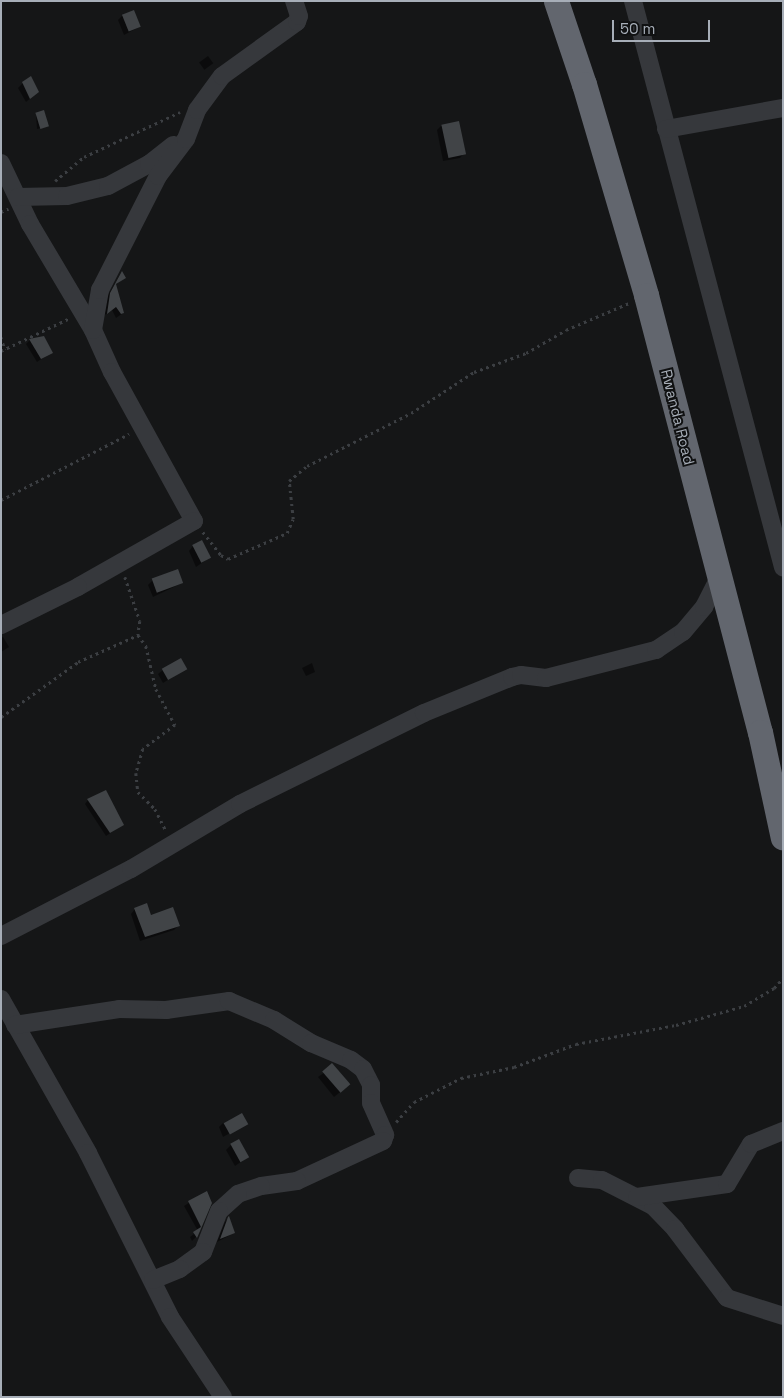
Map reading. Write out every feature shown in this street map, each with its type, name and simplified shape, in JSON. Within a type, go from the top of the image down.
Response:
[{"type":"highway","name":"Rwanda Road","points":[[556,1],[584,84],[646,295],[718,579],[760,732],[783,838]]},
{"type":"street","points":[[93,330],[100,290],[158,176],[187,134],[197,110],[222,76],[297,22],[300,16],[294,1]]},
{"type":"street","points":[[632,1],[783,567]]},
{"type":"street","points":[[666,129],[783,108]]},
{"type":"street","points":[[18,197],[67,196],[108,186],[150,164],[187,134]]},
{"type":"street","points":[[1,163],[18,197],[93,330],[112,372],[194,521],[119,564],[1,625]]},
{"type":"street","points":[[1,936],[173,845],[248,800],[371,738],[469,694],[521,675],[546,678],[656,650],[683,632],[704,607],[718,579]]},
{"type":"street","points":[[1,999],[88,1152],[189,1348],[223,1397]]},
{"type":"street","points":[[15,1025],[118,1009],[166,1010],[229,1001],[246,1006],[363,1069],[371,1085],[371,1102],[385,1135],[383,1141],[298,1181],[261,1186],[238,1194],[219,1211],[204,1252],[180,1269],[153,1280]]},
{"type":"street","points":[[636,1198],[727,1184],[750,1144],[783,1130]]},
{"type":"street","points":[[578,1178],[602,1180],[663,1215],[727,1298],[783,1316]]},
{"type":"path","points":[[52,184],[84,157],[162,123],[181,110]]},
{"type":"path","points":[[194,521],[225,558],[287,533],[293,519],[289,481],[307,466],[411,413],[474,372],[526,353],[566,330],[646,295]]},
{"type":"path","points":[[1,351],[83,312]]},
{"type":"path","points":[[1,338],[6,349]]},
{"type":"path","points":[[1,500],[143,426]]},
{"type":"path","points":[[119,564],[140,622],[138,635],[146,646],[156,688],[175,726],[143,749],[136,773],[138,792],[154,809],[173,845]]},
{"type":"path","points":[[1,717],[78,662],[138,635]]},
{"type":"path","points":[[385,1135],[414,1102],[461,1078],[514,1067],[576,1044],[676,1025],[744,1006],[774,988],[783,978]]},
{"type":"building","points":[[134,10],[141,27],[129,32],[122,15]]},
{"type":"building","points":[[31,76],[39,92],[30,99],[22,82]]},
{"type":"building","points":[[44,110],[49,126],[40,129],[35,113]]},
{"type":"building","points":[[459,121],[466,154],[448,158],[441,125]]},
{"type":"building","points":[[122,271],[126,278],[116,284],[124,313],[121,314],[116,307],[107,314],[110,293]]},
{"type":"building","points":[[44,336],[53,353],[41,359],[29,339]]},
{"type":"building","points":[[202,540],[211,558],[201,563],[192,545]]},
{"type":"building","points":[[178,569],[183,583],[157,593],[152,579]]},
{"type":"building","points":[[181,658],[187,669],[168,680],[162,669]]},
{"type":"building","points":[[106,790],[124,825],[110,833],[87,799]]},
{"type":"building","points":[[147,903],[151,915],[173,907],[180,926],[145,937],[134,908]]},
{"type":"building","points":[[332,1063],[350,1084],[341,1093],[322,1072]]},
{"type":"building","points":[[242,1113],[248,1124],[230,1135],[224,1123]]},
{"type":"building","points":[[239,1139],[249,1157],[240,1162],[230,1144]]},
{"type":"building","points":[[207,1191],[212,1203],[197,1238],[193,1232],[201,1227],[188,1201]]},
{"type":"building","points":[[228,1217],[235,1233],[220,1239]]}]
